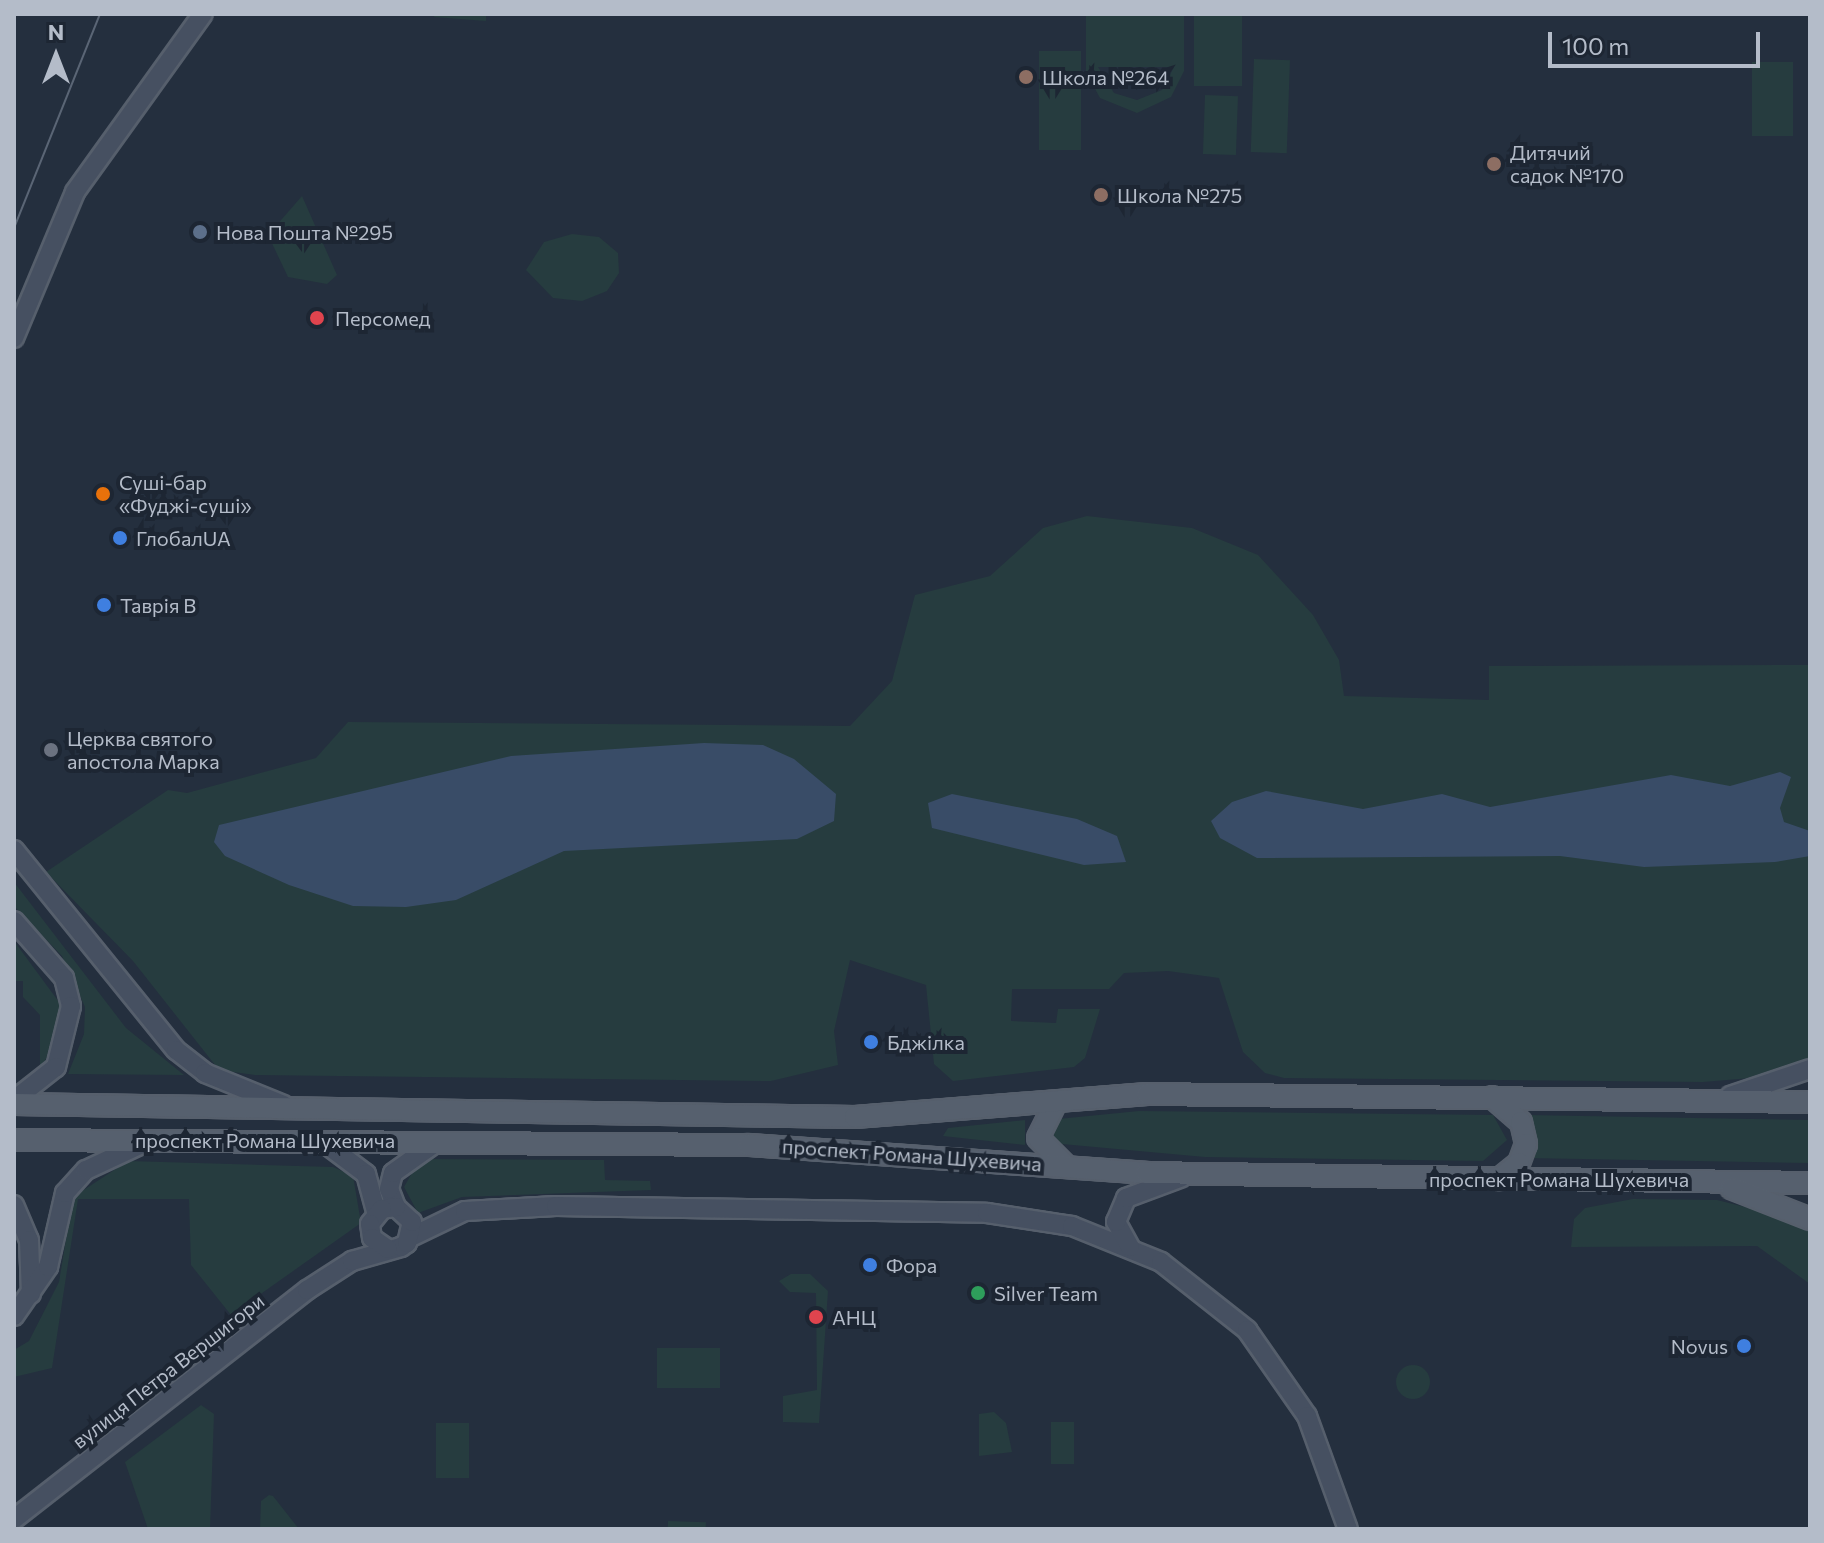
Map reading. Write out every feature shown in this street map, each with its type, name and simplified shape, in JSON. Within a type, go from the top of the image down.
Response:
[{"type":"main road","name":"проспект Романа Шухевича","points":[[14,1102],[302,1110],[855,1117],[1147,1094],[1810,1102]]},
{"type":"main road","points":[[1492,1097],[1521,1122],[1526,1144],[1519,1163],[1499,1179]]},
{"type":"main road","points":[[1056,1102],[1038,1138],[1067,1165]]},
{"type":"main road","name":"проспект Романа Шухевича","points":[[14,1140],[439,1141],[846,1148],[1194,1174],[1810,1183]]},
{"type":"main road","points":[[1708,1180],[1810,1219]]},
{"type":"street","points":[[14,338],[75,192],[203,14]]},
{"type":"street","points":[[14,850],[176,1050],[205,1073],[302,1110]]},
{"type":"street","points":[[14,921],[64,978],[71,1006],[56,1067],[14,1102]]},
{"type":"street","points":[[1704,1101],[1810,1069]]},
{"type":"street","points":[[14,1316],[48,1267],[65,1193],[98,1163],[153,1139]]},
{"type":"street","points":[[319,1140],[358,1164],[376,1212],[402,1211],[440,1218],[556,1206],[973,1212],[1072,1226],[1130,1247],[1212,1296],[1247,1330],[1307,1416],[1348,1529]]},
{"type":"street","points":[[439,1141],[393,1173],[389,1189],[402,1211],[411,1237],[440,1218]]},
{"type":"street","points":[[1130,1247],[1116,1222],[1126,1198],[1194,1174]]},
{"type":"street","points":[[14,1205],[29,1240],[31,1294]]},
{"type":"street","name":"вулиця Петра Вершигори","points":[[352,1261],[370,1231],[376,1212]]},
{"type":"street","points":[[370,1231],[388,1249]]},
{"type":"street","name":"вулиця Петра Вершигори","points":[[14,1519],[352,1261],[388,1249],[411,1237]]},
{"type":"green space","points":[[435,14],[486,14],[486,21],[434,17]]},
{"type":"green space","points":[[1086,14],[1184,14],[1184,71],[1171,97],[1137,113],[1100,98],[1086,72]],"holes":[[[1098,67],[1174,67],[1162,90],[1137,100],[1114,93]]]},
{"type":"green space","points":[[1194,14],[1242,14],[1242,86],[1194,86]]},
{"type":"green space","points":[[1039,51],[1081,51],[1081,150],[1039,150]]},
{"type":"green space","points":[[1254,59],[1290,60],[1287,153],[1251,152]]},
{"type":"green space","points":[[1752,62],[1793,62],[1793,136],[1752,136]]},
{"type":"green space","points":[[1205,95],[1238,96],[1236,155],[1203,154]]},
{"type":"green space","points":[[302,196],[337,275],[327,284],[288,277],[268,235]]},
{"type":"green space","points":[[572,234],[599,237],[618,253],[619,273],[607,291],[582,301],[553,298],[526,270],[544,242]]},
{"type":"green space","points":[[1087,516],[1192,528],[1258,555],[1313,615],[1339,660],[1344,696],[1489,700],[1489,666],[1810,665],[1810,1059],[1751,1078],[1703,1082],[1284,1078],[1265,1073],[1243,1052],[1219,978],[1168,971],[1124,973],[1109,989],[1012,989],[1011,1021],[1056,1023],[1058,1009],[1100,1009],[1085,1058],[1074,1067],[953,1081],[934,1064],[926,985],[850,960],[834,1031],[838,1065],[771,1081],[255,1075],[219,1070],[133,961],[46,872],[168,790],[187,793],[316,758],[348,722],[850,726],[892,681],[915,595],[990,576],[1043,528]]},
{"type":"green space","points":[[14,882],[126,1028],[184,1075],[68,1074],[84,1034],[85,1007],[62,956],[14,906]]},
{"type":"green space","points":[[14,941],[59,1002],[59,1034],[40,1070],[40,1015],[23,997],[23,981],[14,981]]},
{"type":"green space","points":[[1139,1111],[1493,1115],[1507,1140],[1483,1161],[1205,1157],[1051,1143],[1048,1129],[1058,1119]]},
{"type":"green space","points":[[1526,1115],[1810,1120],[1809,1163],[1525,1158]]},
{"type":"green space","points":[[1025,1120],[1025,1145],[943,1136],[948,1128]]},
{"type":"green space","points":[[420,1159],[604,1160],[605,1180],[650,1181],[651,1190],[462,1197],[418,1213],[404,1187]]},
{"type":"green space","points":[[128,1161],[333,1167],[353,1176],[361,1223],[231,1315],[191,1265],[189,1199],[78,1199],[52,1368],[14,1377],[14,1350],[29,1341],[59,1282],[73,1197]]},
{"type":"green space","points":[[1633,1199],[1717,1200],[1793,1219],[1810,1232],[1810,1284],[1757,1246],[1571,1247],[1574,1219],[1585,1208]]},
{"type":"green space","points":[[791,1274],[810,1274],[828,1291],[819,1423],[783,1422],[783,1396],[817,1390],[816,1293],[790,1292],[779,1281]]},
{"type":"green space","points":[[657,1348],[720,1348],[720,1388],[657,1388]]},
{"type":"green space","points":[[1413,1365],[1425,1370],[1430,1382],[1425,1394],[1413,1399],[1401,1394],[1396,1382],[1401,1370]]},
{"type":"green space","points":[[201,1405],[214,1414],[210,1529],[148,1529],[125,1462]]},
{"type":"green space","points":[[994,1412],[1006,1423],[1012,1452],[979,1456],[979,1414]]},
{"type":"green space","points":[[1051,1422],[1074,1422],[1074,1464],[1051,1464]]},
{"type":"green space","points":[[436,1423],[469,1423],[469,1478],[436,1478]]},
{"type":"green space","points":[[269,1495],[299,1529],[260,1529],[261,1501]]},
{"type":"green space","points":[[668,1521],[706,1522],[706,1529],[668,1529]]},
{"type":"water","points":[[704,743],[763,745],[794,759],[836,794],[834,821],[797,839],[564,851],[456,900],[406,907],[353,906],[289,885],[225,856],[214,842],[219,825],[511,756]]},
{"type":"water","points":[[1780,772],[1791,777],[1780,808],[1784,822],[1810,831],[1810,856],[1775,862],[1644,867],[1560,856],[1257,858],[1220,838],[1211,821],[1232,802],[1266,791],[1363,809],[1442,794],[1490,807],[1671,775],[1730,786]]},
{"type":"water","points":[[952,794],[1077,819],[1117,836],[1126,862],[1084,865],[932,828],[928,803]]},
{"type":"tram line","points":[[14,228],[100,14]]},
{"type":"place","name":"Школа №264","points":[[1026,77]]},
{"type":"place","name":"Дитячий садок №170","points":[[1494,164]]},
{"type":"place","name":"Школа №275","points":[[1101,195]]},
{"type":"place","name":"Нова Пошта №295","points":[[200,232]]},
{"type":"place","name":"Персомед","points":[[317,318]]},
{"type":"place","name":"Суші-бар «Фуджі-суші»","points":[[103,494]]},
{"type":"place","name":"ГлобалUA","points":[[120,538]]},
{"type":"place","name":"Таврія В","points":[[104,605]]},
{"type":"place","name":"Церква святого апостола Марка","points":[[51,750]]},
{"type":"place","name":"Бджілка","points":[[871,1042]]},
{"type":"place","name":"Фора","points":[[870,1265]]},
{"type":"place","name":"Silver Team","points":[[978,1293]]},
{"type":"place","name":"АНЦ","points":[[816,1317]]},
{"type":"place","name":"Novus","points":[[1744,1346]]}]
